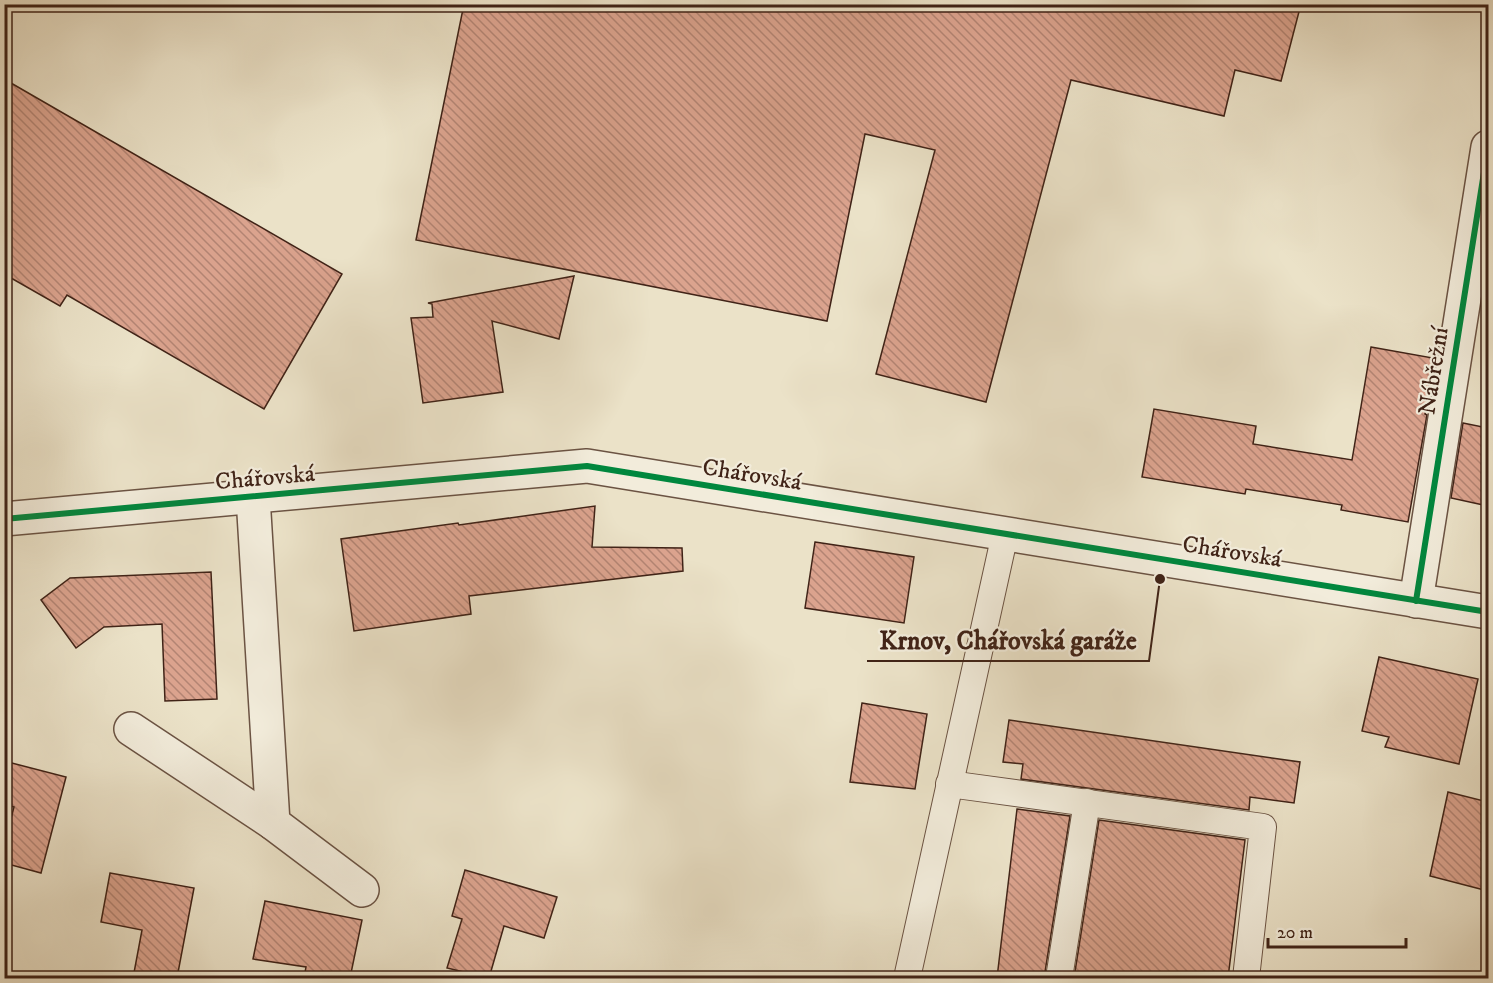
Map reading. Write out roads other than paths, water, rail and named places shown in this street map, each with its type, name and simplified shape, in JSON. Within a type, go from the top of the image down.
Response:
[{"type":"street","name":"Nábřežní","points":[[1416,601],[1488,147]]},
{"type":"street","name":"Chářovská","points":[[4,519],[587,466],[1488,612]]},
{"type":"street","name":"Chářovská","points":[[253,497],[273,823]]},
{"type":"street","points":[[131,729],[273,823],[362,890]]},
{"type":"lane","points":[[907,978],[1005,534]]},
{"type":"lane","points":[[949,783],[1263,826],[1246,978]]},
{"type":"lane","points":[[1059,978],[1087,802]]},
{"type":"place","name":"Krnov, Chářovská garáže","points":[[1160,579]]}]
